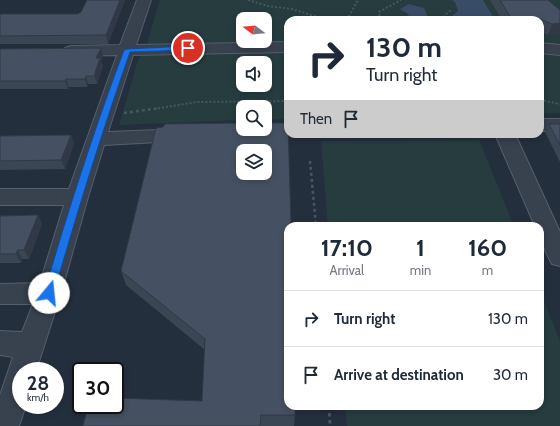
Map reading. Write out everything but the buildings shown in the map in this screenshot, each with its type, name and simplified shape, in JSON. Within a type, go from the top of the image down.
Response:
[{"type":"street","points":[[25,362],[49,293],[77,197],[144,0]]},
{"type":"street","points":[[56,51],[284,47]]},
{"type":"street","points":[[544,48],[560,50]]},
{"type":"street","points":[[544,125],[560,125]]},
{"type":"street","points":[[96,140],[158,136]]},
{"type":"street","points":[[507,138],[560,257]]},
{"type":"street","points":[[0,197],[77,197]]},
{"type":"street","points":[[0,294],[49,293]]},
{"type":"street","points":[[0,344],[31,344]]},
{"type":"street","points":[[4,426],[12,402]]},
{"type":"path","points":[[248,0],[268,6],[292,9],[314,16]]},
{"type":"path","points":[[349,16],[358,0]]},
{"type":"path","points":[[380,16],[379,12],[401,0]]},
{"type":"path","points":[[444,16],[451,10]]},
{"type":"path","points":[[119,113],[131,113],[197,102],[284,101]]},
{"type":"path","points":[[544,101],[560,104]]},
{"type":"path","points":[[310,161],[316,222]]},
{"type":"path","points":[[329,410],[330,426]]},
{"type":"green space","points":[[160,0],[560,0],[560,113],[544,113],[544,16],[284,16],[284,119],[272,120],[272,100],[236,100],[236,120],[119,125],[138,60],[146,47]]},
{"type":"green space","points":[[479,140],[512,222],[328,222],[321,141]]},
{"type":"green space","points":[[544,301],[560,341],[560,426],[347,426],[345,410],[544,410]]},
{"type":"water","points":[[452,0],[483,0],[493,16],[452,16],[458,11],[455,2]]},
{"type":"water","points":[[409,4],[424,8],[427,16],[409,16],[400,9]]},
{"type":"route","points":[[49,293],[77,197],[128,50],[188,48]]}]
